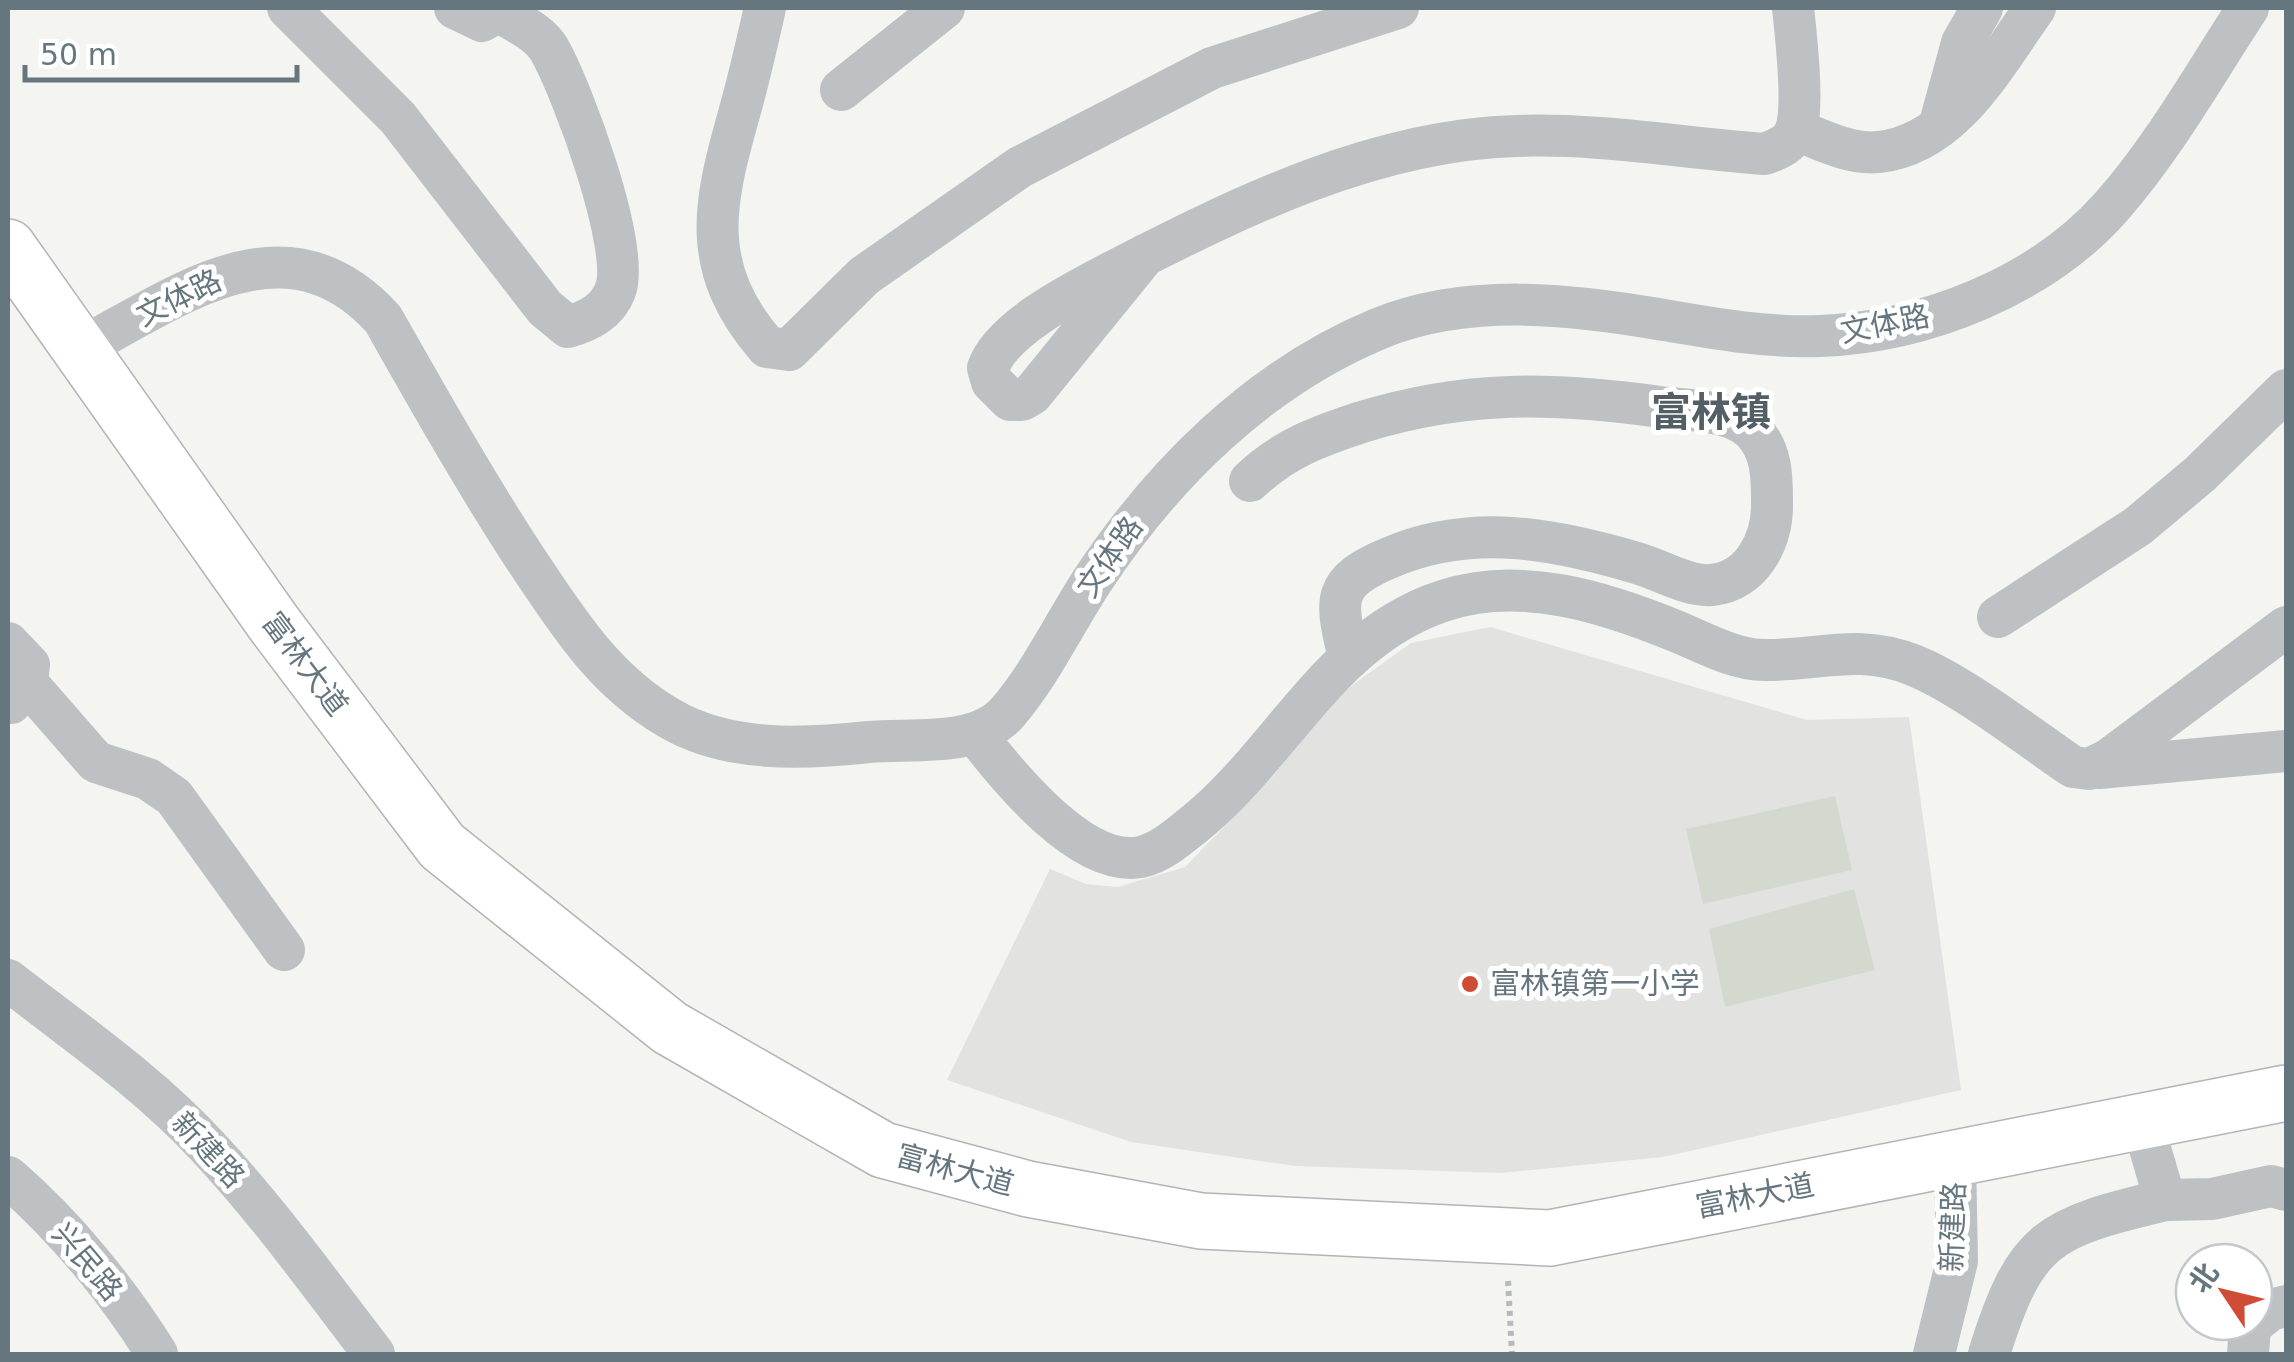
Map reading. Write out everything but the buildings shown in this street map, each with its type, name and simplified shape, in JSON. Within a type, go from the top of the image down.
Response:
[{"type":"main road","name":"富林大道","points":[[8,247],[275,626],[442,846],[670,1028],[883,1150],[1028,1190],[1201,1221],[1550,1238],[2286,1093]]},
{"type":"street","points":[[288,8],[398,118],[545,308],[568,327],[594,319],[616,291],[618,240],[573,103],[548,46],[523,24],[497,10],[482,21],[455,8]]},
{"type":"street","points":[[765,8],[717,194],[715,236],[722,270],[745,321],[766,347],[789,350],[864,276],[1020,167],[1212,68],[1398,8]]},
{"type":"street","points":[[841,90],[944,8]]},
{"type":"street","points":[[1145,255],[1229,213],[1368,160],[1431,144],[1516,136],[1765,154],[1782,148],[1796,130],[1798,54],[1792,8]]},
{"type":"street","points":[[1928,132],[1943,115],[1962,44],[1982,8]]},
{"type":"street","points":[[1796,130],[1846,149],[1878,152],[1928,132],[1967,102],[2035,8]]},
{"type":"street","name":"文体路","points":[[79,349],[225,272],[264,266],[298,268],[365,299],[383,319],[476,484],[582,642],[616,680],[672,720],[757,746],[820,747],[976,735],[1009,711],[1093,579],[1159,490],[1242,410],[1303,369],[1378,329],[1439,312],[1490,306],[1553,305],[1745,334],[1822,336],[1912,321],[1960,306],[2064,254],[2107,211],[2143,168],[2248,8]]},
{"type":"street","points":[[1998,617],[2138,526],[2200,474],[2286,390]]},
{"type":"street","points":[[1250,481],[1272,459],[1311,438],[1462,397],[1594,398],[1734,417],[1764,445],[1771,470],[1770,534],[1747,570],[1729,580],[1696,584],[1557,540],[1515,536],[1460,539],[1402,552],[1352,577],[1340,592],[1337,608],[1350,658]]},
{"type":"street","points":[[976,735],[1004,771],[1067,831],[1117,855],[1139,857],[1167,846],[1211,811],[1350,658],[1404,615],[1460,596],[1526,590],[1613,609],[1738,656],[1764,660],[1812,654],[1886,656],[1951,686],[2074,766],[2089,768],[2286,750]]},
{"type":"street","points":[[2089,768],[2108,760],[2286,628]]},
{"type":"street","points":[[8,642],[29,665],[17,694],[96,762],[148,779],[174,797],[284,950]]},
{"type":"street","name":"新建路","points":[[8,980],[146,1087],[206,1144],[275,1224],[374,1354]]},
{"type":"street","points":[[2142,1121],[2164,1200]]},
{"type":"street","name":"新建路","points":[[1934,1354],[1958,1260],[1955,1157]]},
{"type":"street","name":"兴民路","points":[[8,1178],[37,1202],[108,1286],[157,1354]]},
{"type":"street","points":[[1989,1354],[2004,1306],[2022,1272],[2052,1236],[2092,1218],[2164,1200],[2212,1199],[2271,1186],[2286,1190]]},
{"type":"street","points":[[2248,1354],[2250,1326],[2270,1310],[2286,1306]]},
{"type":"path","points":[[1505,1236],[1512,1354]]},
{"type":"shaded area","name":"富林镇第一小学","points":[[1490,627],[1807,720],[1909,717],[1961,1090],[1663,1157],[1500,1173],[1295,1166],[1131,1142],[947,1080],[1050,869],[1086,884],[1118,887],[1185,867],[1274,775],[1329,705],[1355,683],[1411,643]]},
{"type":"shaded area","points":[[1835,796],[1852,870],[1703,904],[1686,829]]},
{"type":"shaded area","points":[[1854,889],[1875,970],[1725,1007],[1709,929]]},
{"type":"place","name":"富林镇第一小学","points":[[1470,984]]},
{"type":"district","name":"富林镇","points":[[1711,412]]}]
